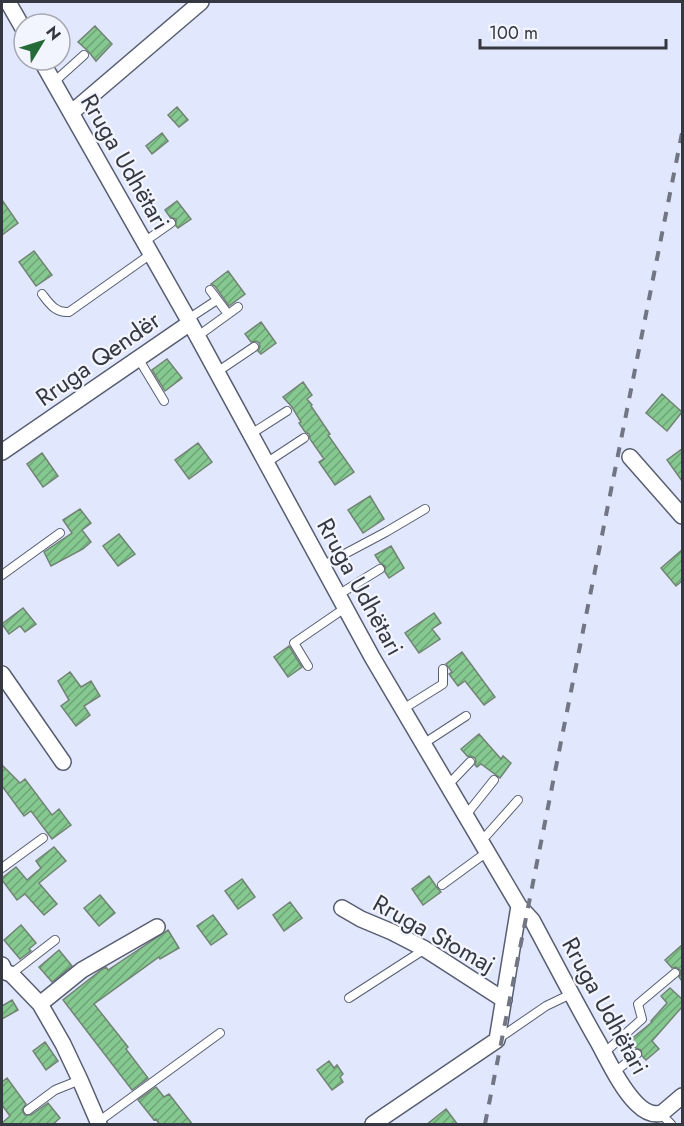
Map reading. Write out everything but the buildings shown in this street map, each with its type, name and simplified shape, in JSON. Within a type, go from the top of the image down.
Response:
[{"type":"street","points":[[71,113],[201,2]]},
{"type":"street","name":"Rruga Udhëtari","points":[[48,72],[192,326],[372,657],[519,906],[532,920],[626,1091],[636,1104],[651,1113],[666,1118]]},
{"type":"street","name":"Rruga Qendër","points":[[2,452],[138,358],[192,326]]},
{"type":"street","points":[[630,458],[682,516]]},
{"type":"street","points":[[2,674],[63,762]]},
{"type":"street","name":"Rruga Stomaj","points":[[497,1040],[519,906]]},
{"type":"street","name":"Rruga Stomaj","points":[[342,908],[361,920],[392,932],[425,949],[504,1000]]},
{"type":"street","points":[[40,1004],[82,970],[157,927]]},
{"type":"street","points":[[5,971],[40,1004],[63,1044],[98,1123]]},
{"type":"street","points":[[373,1125],[497,1040]]},
{"type":"street","points":[[666,1118],[682,1096]]},
{"type":"lane","points":[[54,82],[84,55]]},
{"type":"lane","points":[[42,294],[56,310],[62,313],[69,312],[148,248],[171,223]]},
{"type":"lane","points":[[210,290],[225,310]]},
{"type":"lane","points":[[192,326],[218,300]]},
{"type":"lane","points":[[192,326],[238,307]]},
{"type":"lane","points":[[217,372],[254,347]]},
{"type":"lane","points":[[138,358],[164,401]]},
{"type":"lane","points":[[251,434],[287,411]]},
{"type":"lane","points":[[266,463],[304,438]]},
{"type":"lane","points":[[322,566],[425,509]]},
{"type":"lane","points":[[2,575],[60,533]]},
{"type":"lane","points":[[308,666],[294,643],[380,569]]},
{"type":"lane","points":[[403,710],[443,684],[443,669]]},
{"type":"lane","points":[[423,744],[466,716]]},
{"type":"lane","points":[[448,785],[470,762]]},
{"type":"lane","points":[[464,814],[470,810],[494,780]]},
{"type":"lane","points":[[442,885],[484,846],[486,836],[518,800]]},
{"type":"lane","points":[[2,868],[43,838]]},
{"type":"lane","points":[[5,971],[56,939]]},
{"type":"lane","points":[[349,998],[425,949]]},
{"type":"lane","points":[[604,1053],[642,1019],[638,1004],[675,973]]},
{"type":"lane","points":[[497,1040],[546,1006],[571,994]]},
{"type":"lane","points":[[98,1123],[220,1033]]},
{"type":"lane","points":[[615,1072],[637,1053]]},
{"type":"lane","points":[[28,1110],[55,1090],[80,1080]]},
{"type":"railway","points":[[485,1124],[682,133]]}]
